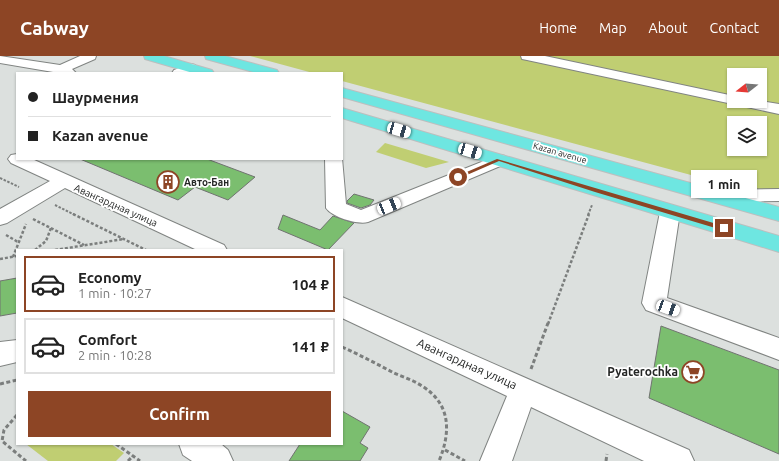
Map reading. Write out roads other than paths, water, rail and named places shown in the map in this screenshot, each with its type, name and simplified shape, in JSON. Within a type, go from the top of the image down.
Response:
[{"type":"main road","points":[[150,56],[184,70],[199,72]]},
{"type":"main road","points":[[211,56],[268,72]]},
{"type":"main road","name":"Kazan avenue","points":[[343,92],[779,214]]},
{"type":"main road","points":[[343,113],[597,191],[779,244]]},
{"type":"street","points":[[0,59],[65,71],[90,56]]},
{"type":"street","points":[[527,56],[727,99]]},
{"type":"street","points":[[767,107],[779,109]]},
{"type":"street","name":"Авангардная улица","points":[[0,151],[16,159]]},
{"type":"street","name":"Авангардная улица","points":[[19,160],[214,249]]},
{"type":"street","points":[[334,160],[336,208],[361,217],[499,160]]},
{"type":"street","points":[[15,215],[38,196],[64,181]]},
{"type":"street","points":[[716,196],[779,196]]},
{"type":"street","points":[[670,212],[654,303],[779,348]]},
{"type":"street","name":"Авангардная улица","points":[[343,308],[523,390],[496,461]]},
{"type":"street","points":[[0,354],[16,351]]},
{"type":"street","points":[[523,390],[678,461]]},
{"type":"street","points":[[196,445],[215,458],[217,461]]},
{"type":"place","name":"Авто-Бан","points":[[168,182]]},
{"type":"place","name":"Pyaterochka","points":[[693,372]]}]
